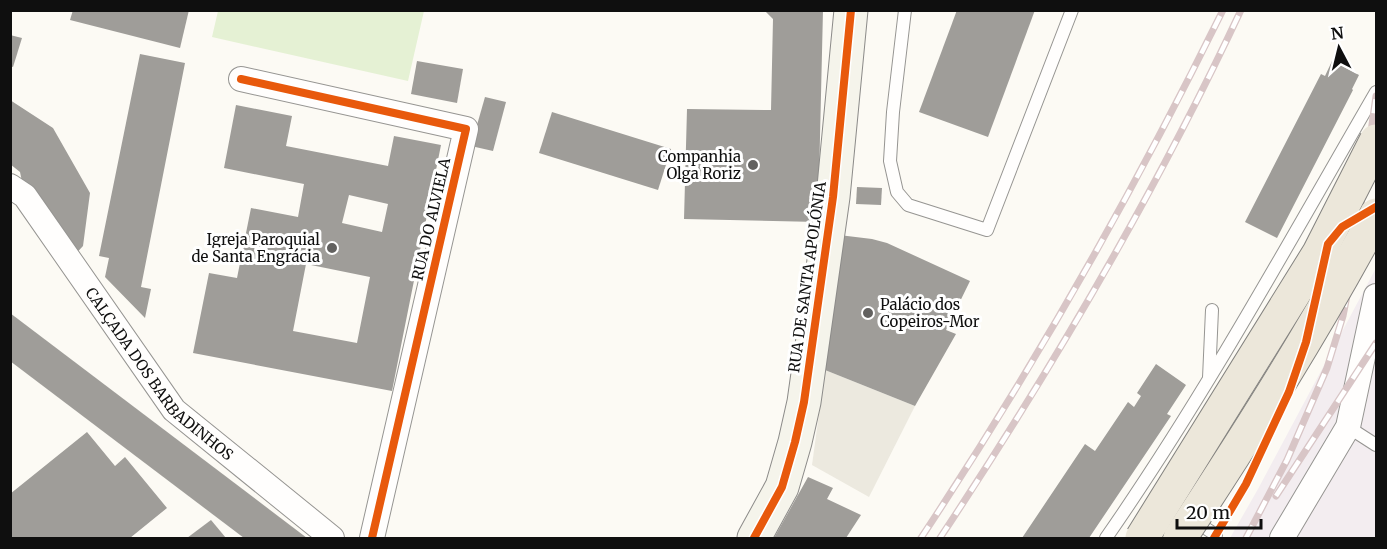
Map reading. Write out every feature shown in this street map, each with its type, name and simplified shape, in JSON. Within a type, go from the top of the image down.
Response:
[{"type":"main road","points":[[1143,538],[1319,253],[1377,141]]},
{"type":"main road","points":[[1180,538],[1252,429],[1377,215]]},
{"type":"street","name":"RUA DE SANTA APOLÓNIA","points":[[754,538],[782,487],[804,402],[833,197],[851,10]]},
{"type":"street","name":"RUA DO ALVIELA","points":[[241,79],[466,129],[372,538]]},
{"type":"street","name":"CALÇADA DOS BARBADINHOS","points":[[18,191],[174,410],[332,538]]},
{"type":"street","points":[[1282,538],[1348,427],[1377,296]]},
{"type":"lane","points":[[905,10],[893,112],[890,161],[897,192],[908,205],[987,230],[1072,10]]},
{"type":"lane","points":[[1106,538],[1142,487],[1209,379],[1377,92]]},
{"type":"lane","points":[[1209,379],[1212,310]]},
{"type":"lane","points":[[1348,427],[1377,445]]},
{"type":"lane","points":[[1142,487],[1216,535],[1214,538]]},
{"type":"shaded area","points":[[1376,268],[1376,538],[1230,538],[1258,489]]},
{"type":"shaded area","points":[[825,370],[915,406],[869,497],[812,465]]},
{"type":"green space","points":[[218,10],[424,11],[408,81],[212,37]]},
{"type":"building","points":[[73,10],[189,10],[180,48],[70,20]]},
{"type":"building","name":"Companhia Olga Roriz","points":[[764,10],[823,10],[818,222],[684,219],[687,109],[771,110],[773,19]]},
{"type":"building","points":[[957,10],[1035,10],[988,137],[919,112]]},
{"type":"building","points":[[10,35],[22,38],[13,67],[10,66]]},
{"type":"building","points":[[140,54],[185,63],[141,287],[151,289],[145,318],[105,277],[109,258],[99,256]]},
{"type":"building","points":[[417,61],[463,69],[457,103],[411,94]]},
{"type":"building","points":[[1332,61],[1359,75],[1277,238],[1245,222],[1321,74],[1325,76]]},
{"type":"building","points":[[485,97],[506,102],[493,151],[471,146]]},
{"type":"building","points":[[10,100],[53,128],[90,193],[83,246],[70,260],[25,196],[20,172],[10,164]]},
{"type":"building","name":"Igreja Paroquial de Santa Engrácia","points":[[236,105],[292,116],[286,146],[388,166],[394,136],[441,145],[392,391],[193,353],[209,273],[237,278],[251,208],[298,217],[304,184],[224,168]],"holes":[[[349,195],[388,204],[382,232],[342,223]],[[306,264],[370,277],[357,343],[293,331]]]},
{"type":"building","points":[[552,112],[671,149],[658,190],[539,153]]},
{"type":"building","points":[[857,187],[882,188],[881,205],[856,204]]},
{"type":"building","name":"Palácio dos Copeiros-Mor","points":[[839,235],[887,243],[970,281],[946,330],[956,334],[915,406],[825,370]]},
{"type":"building","points":[[10,313],[307,538],[244,538],[10,361]]},
{"type":"building","points":[[1156,364],[1186,385],[1167,414],[1171,416],[1089,538],[1022,538],[1085,444],[1095,451],[1128,402],[1134,407],[1141,396],[1137,393]]},
{"type":"building","points":[[87,432],[115,466],[125,457],[167,508],[130,538],[10,538],[10,494]]},
{"type":"building","points":[[808,477],[833,488],[827,499],[861,515],[846,538],[774,538]]},
{"type":"building","points":[[211,520],[226,538],[187,538]]},
{"type":"railway","points":[[921,538],[1003,410],[1080,279],[1154,146],[1223,10]]},
{"type":"railway","points":[[940,538],[1022,410],[1100,280],[1208,79],[1241,10]]},
{"type":"railway","points":[[1246,538],[1287,460],[1327,368],[1343,316],[1351,275],[1376,96]]},
{"type":"railway","points":[[1276,496],[1376,343]]},
{"type":"cycle path","points":[[754,538],[782,487],[804,402],[833,197],[851,10]]},
{"type":"cycle path","points":[[241,79],[466,129],[372,538]]},
{"type":"cycle path","points":[[1214,538],[1246,484],[1289,392],[1306,342],[1328,244],[1342,227],[1376,207]]},
{"type":"place","name":"Companhia Olga Roriz","points":[[753,165]]},
{"type":"place","name":"Igreja Paroquial de Santa Engrácia","points":[[332,248]]},
{"type":"place","name":"Palácio dos Copeiros-Mor","points":[[868,313]]}]
